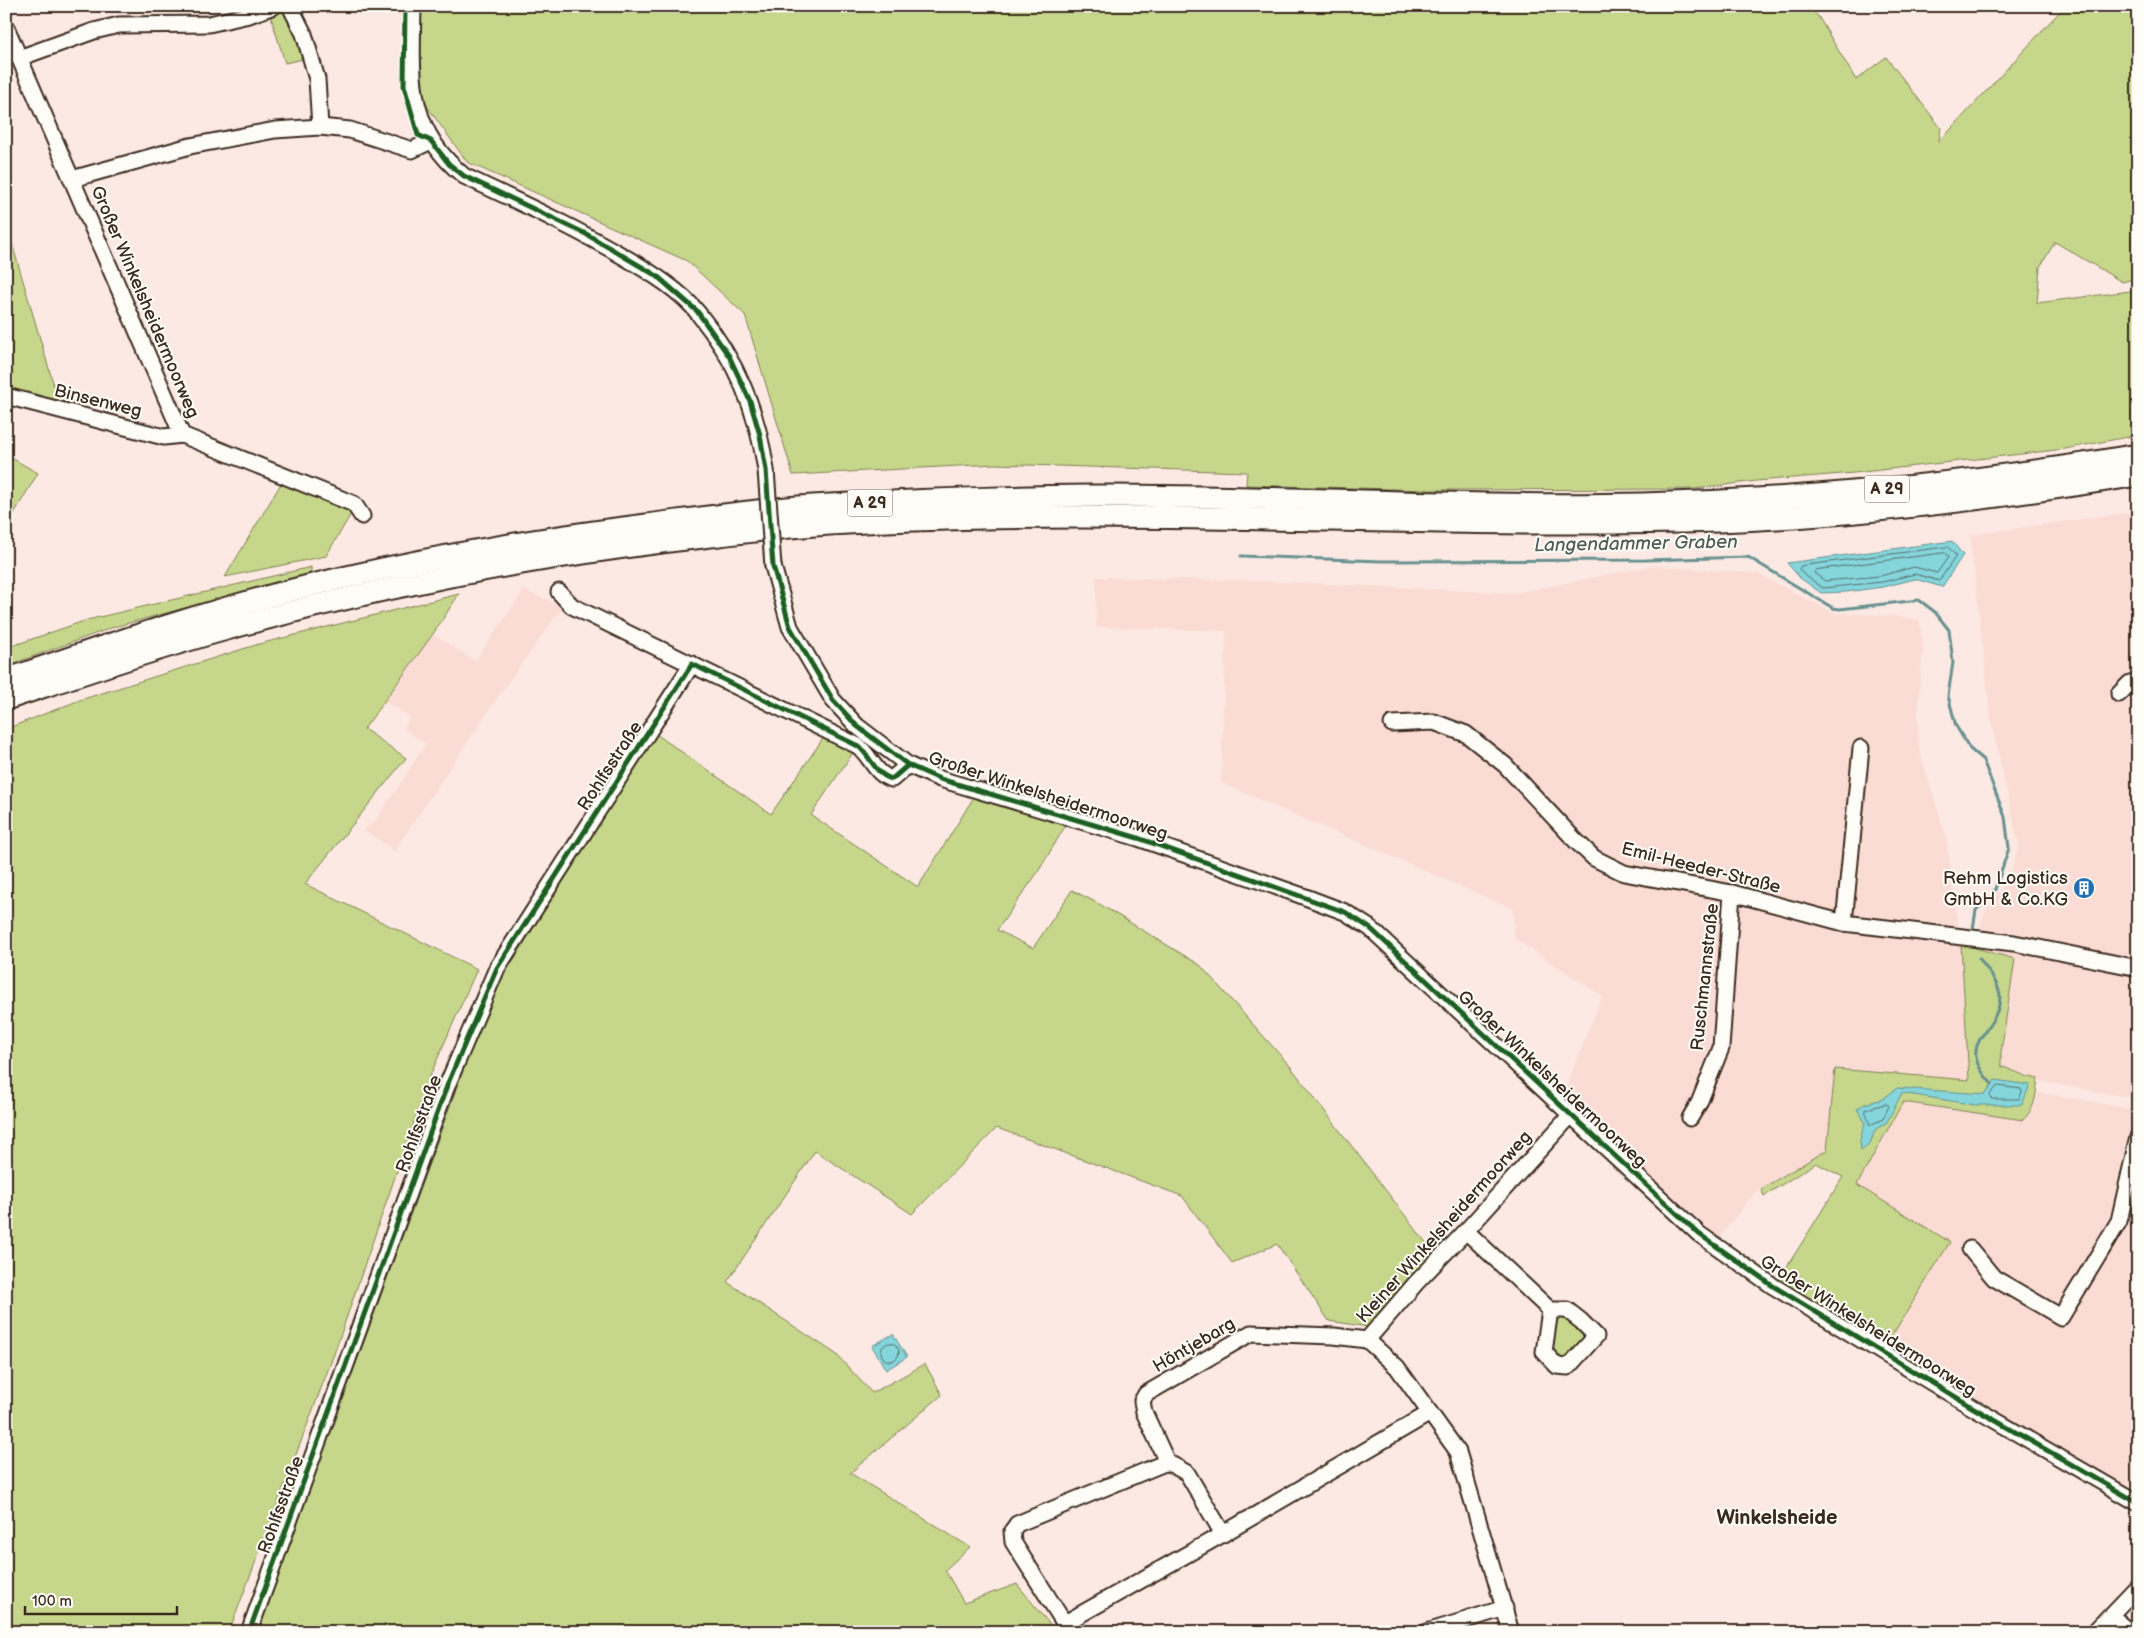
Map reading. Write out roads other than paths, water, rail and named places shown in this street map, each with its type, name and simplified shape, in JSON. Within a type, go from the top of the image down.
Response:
[{"type":"highway","points":[[2018,474],[2031,463],[2138,445]]},
{"type":"highway","name":"A 29","points":[[6,680],[88,651],[211,613],[337,579],[458,554],[569,535],[741,512],[823,505],[922,500],[1090,496],[1446,503],[1639,504],[1794,497],[2018,474],[2138,455]]},
{"type":"highway","name":"A 29","points":[[6,699],[224,629],[353,596],[473,572],[594,551],[750,531],[828,524],[1098,516],[1543,523],[1721,521],[1910,507],[2015,495],[2138,475]]},
{"type":"street","points":[[19,58],[94,31],[119,25],[208,24],[249,15],[274,6]]},
{"type":"street","points":[[290,6],[304,34],[317,79],[320,127]]},
{"type":"street","points":[[72,179],[190,146],[275,130],[320,127],[350,130],[412,150],[431,141],[416,106],[412,74],[413,6]]},
{"type":"street","name":"Großer Winkelsheidermoorweg","points":[[6,27],[182,435],[354,504],[362,516]]},
{"type":"street","name":"Großer Winkelsheidermoorweg","points":[[431,141],[449,164],[464,176],[586,234],[657,276],[697,311],[729,356],[750,401],[760,435],[766,470],[773,566],[790,627],[833,700],[857,726],[908,765],[940,779],[971,790],[1138,838],[1300,894],[1352,915],[1370,928],[1699,1234],[1773,1286],[1972,1408],[2138,1503]]},
{"type":"street","name":"Binsenweg","points":[[6,396],[164,437],[182,435]]},
{"type":"street","name":"Großer Winkelsheidermoorweg","points":[[559,592],[572,606],[858,746],[867,753],[871,763],[883,777],[892,779],[908,765]]},
{"type":"street","name":"Rohlfsstraße","points":[[249,1632],[448,1083],[497,968],[692,664]]},
{"type":"street","points":[[2119,694],[2130,683],[2138,682]]},
{"type":"street","name":"Emil-Heeder-Straße","points":[[1392,724],[1434,722],[1466,734],[1505,765],[1594,858],[1624,873],[1732,893],[1844,923],[2014,943],[2138,968]]},
{"type":"street","points":[[1844,923],[1861,748]]},
{"type":"street","name":"Ruschmannstraße","points":[[1690,1118],[1699,1103],[1721,1048],[1732,893]]},
{"type":"street","name":"Kleiner Winkelsheidermoorweg","points":[[1511,1632],[1458,1452],[1398,1367],[1367,1340],[1416,1283],[1466,1231],[1570,1116]]},
{"type":"street","points":[[1970,1249],[1994,1278],[2061,1317],[2119,1221],[2138,1137]]},
{"type":"street","points":[[1466,1231],[1550,1310]]},
{"type":"street","name":"Höntjebarg","points":[[1167,1462],[1144,1412],[1142,1401],[1146,1394],[1251,1333],[1334,1336],[1367,1340]]},
{"type":"street","points":[[1223,1534],[1187,1473],[1167,1462],[1018,1524],[1012,1531],[1014,1542],[1068,1627],[1430,1413]]},
{"type":"street","points":[[2094,1632],[2138,1586]]},
{"type":"street","points":[[1427,1632],[1505,1608]]},
{"type":"street","points":[[2111,1616],[2131,1632]]},
{"type":"water","points":[[1952,541],[1963,555],[1942,587],[1915,579],[1883,587],[1821,593],[1800,578],[1787,563]]},
{"type":"water","points":[[1995,1080],[2030,1085],[2022,1105],[1975,1105],[1902,1093],[1887,1122],[1875,1130],[1870,1144],[1861,1151],[1860,1140],[1865,1122],[1857,1109],[1864,1104],[1883,1099],[1897,1088],[1985,1094]]},
{"type":"water","points":[[893,1334],[907,1357],[886,1370],[872,1346]]},
{"type":"waterway","name":"Langendammer Graben","points":[[1241,556],[1381,561],[1646,560],[1748,557],[1833,608],[1840,609],[1919,600],[1935,612],[1949,630],[1953,662],[1948,696],[1956,726],[1970,749],[1983,760],[2005,817],[2009,848],[1993,895],[1976,910],[1973,929]]},
{"type":"waterway","name":"Langendammer Graben","points":[[1979,958],[2000,993],[1997,1010],[1976,1048],[1976,1058],[1981,1070],[1992,1084]]},
{"type":"place","name":"Rehm Logistics GmbH & Co.KG","points":[[2084,888]]},
{"type":"district","name":"Winkelsheide","points":[[1777,1518]]}]
